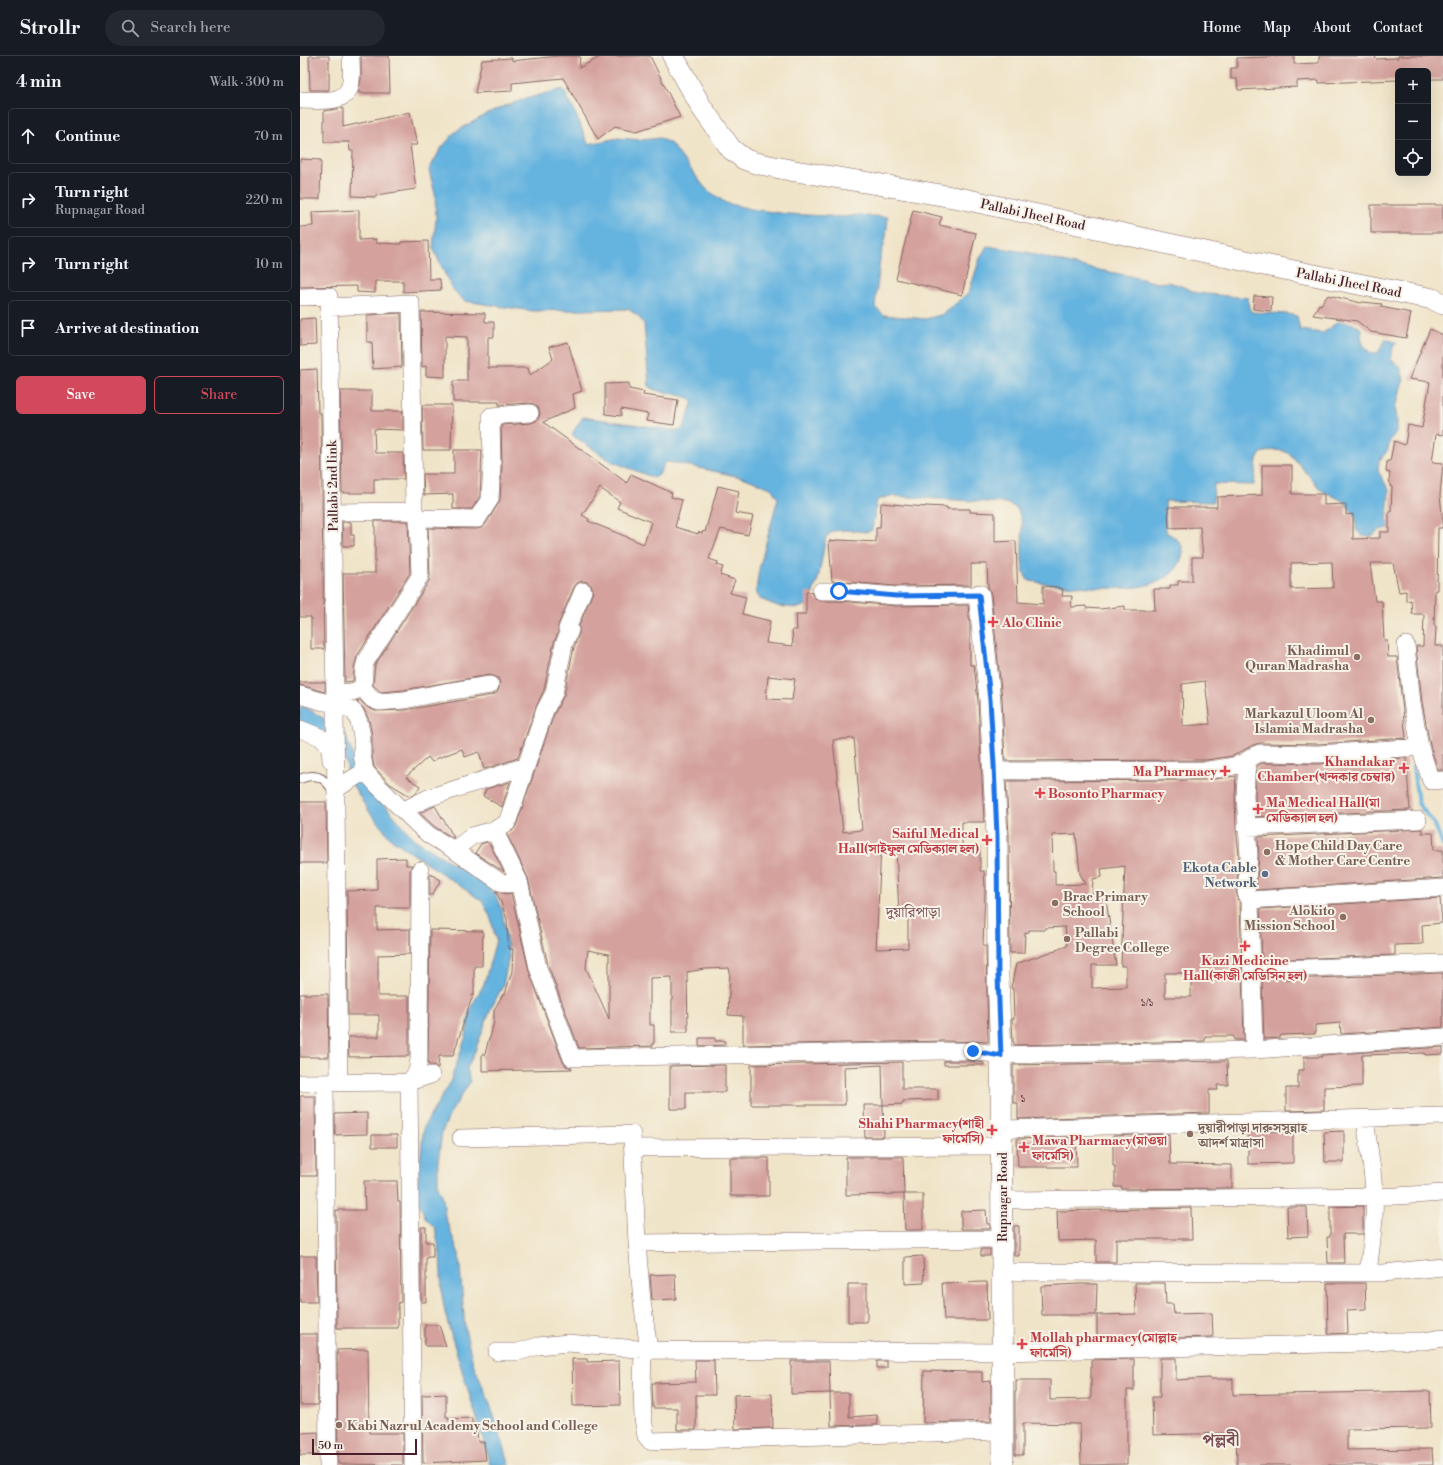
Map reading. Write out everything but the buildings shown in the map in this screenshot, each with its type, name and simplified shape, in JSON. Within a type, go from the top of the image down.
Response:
[{"type":"street","points":[[300,100],[339,99],[347,94],[351,82],[352,56]]},
{"type":"street","name":"Pallabi Jheel Road","points":[[673,56],[702,108],[731,149],[744,159],[755,163],[964,199],[1269,266],[1433,299],[1443,304]]},
{"type":"street","points":[[300,297],[329,296],[329,307],[411,303],[416,514],[420,576],[366,661],[364,668],[363,688],[372,699],[379,702],[404,700],[490,685]]},
{"type":"street","name":"Pallabi 2nd link","points":[[329,307],[337,780]]},
{"type":"street","points":[[332,512],[416,514],[477,519],[490,499],[492,465],[491,416],[530,413]]},
{"type":"street","points":[[454,850],[472,836],[494,830],[507,823],[545,710],[554,693],[564,644],[570,630],[567,629],[583,591]]},
{"type":"street","points":[[821,591],[896,596],[979,595]]},
{"type":"street","name":"Rupnagar Road","points":[[979,595],[990,700],[997,836],[998,976],[1002,1137],[1003,1465]]},
{"type":"street","points":[[1406,645],[1413,710],[1420,747],[1431,781],[1443,780]]},
{"type":"street","points":[[300,695],[324,702],[335,700],[363,688]]},
{"type":"street","points":[[335,700],[342,707],[350,708],[355,713],[359,722],[362,737],[364,771],[404,810],[420,828],[500,882],[508,884],[519,881]]},
{"type":"street","points":[[300,729],[320,737],[330,747],[332,773],[337,780],[328,1465]]},
{"type":"street","points":[[994,771],[1207,770],[1235,766],[1260,753],[1318,754],[1420,747]]},
{"type":"street","points":[[1247,760],[1245,796],[1249,855],[1246,893],[1250,900],[1254,1050]]},
{"type":"street","points":[[404,810],[428,798],[526,766]]},
{"type":"street","points":[[337,780],[364,771]]},
{"type":"street","points":[[1246,827],[1418,820]]},
{"type":"street","points":[[494,830],[519,881],[538,968],[572,1058],[944,1051],[973,1051],[1001,1056],[1254,1050],[1443,1037]]},
{"type":"street","points":[[413,1465],[408,1082],[417,1072],[419,1059],[420,870]]},
{"type":"street","points":[[1250,900],[1443,888]]},
{"type":"street","points":[[1252,970],[1443,963]]},
{"type":"street","points":[[300,1083],[408,1082],[431,1075]]},
{"type":"street","points":[[633,1148],[1002,1137],[1443,1116]]},
{"type":"street","points":[[1365,1119],[1374,1196],[1374,1218],[1368,1273]]},
{"type":"street","points":[[461,1138],[632,1134],[637,1243],[646,1350],[642,1389],[646,1436],[650,1441],[1003,1431]]},
{"type":"street","points":[[1002,1200],[1374,1196],[1443,1193]]},
{"type":"street","points":[[637,1243],[1002,1239]]},
{"type":"street","points":[[1002,1272],[1383,1273],[1443,1267]]},
{"type":"street","points":[[498,1352],[518,1352],[538,1346],[568,1343],[646,1350],[1002,1352],[1367,1343],[1388,1341],[1410,1342],[1443,1338]]},
{"type":"lane","points":[[300,779],[307,776],[315,776],[326,781],[331,788],[337,780]]},
{"type":"water","points":[[563,89],[574,110],[588,144],[618,138],[640,140],[660,138],[671,144],[706,189],[726,203],[751,209],[787,214],[845,217],[856,215],[888,217],[886,237],[880,259],[875,307],[884,315],[926,319],[944,314],[969,292],[980,258],[987,246],[1026,252],[1074,265],[1157,283],[1168,282],[1197,293],[1248,298],[1251,312],[1288,314],[1297,316],[1300,330],[1323,333],[1339,321],[1354,324],[1362,329],[1361,337],[1363,343],[1366,349],[1372,354],[1378,353],[1386,339],[1397,343],[1393,347],[1391,360],[1400,366],[1404,380],[1395,407],[1397,431],[1390,440],[1388,450],[1379,461],[1378,471],[1389,490],[1387,521],[1395,523],[1393,527],[1379,530],[1372,536],[1362,536],[1356,530],[1356,518],[1345,502],[1321,490],[1291,455],[1284,451],[1273,450],[1261,453],[1257,460],[1254,485],[1214,484],[1213,502],[1165,501],[1166,532],[1179,542],[1183,548],[1183,552],[1176,569],[1165,578],[1152,584],[1138,587],[1106,588],[1030,581],[1026,577],[1022,563],[1022,524],[1017,508],[1006,503],[890,496],[877,500],[872,530],[868,532],[845,530],[833,531],[826,537],[818,579],[809,604],[798,608],[777,606],[760,599],[756,592],[759,569],[778,498],[771,488],[745,478],[665,462],[659,475],[654,478],[611,461],[572,435],[583,417],[679,431],[684,427],[693,401],[682,396],[659,391],[649,386],[644,324],[638,316],[628,309],[532,311],[464,301],[451,287],[433,248],[436,218],[435,194],[429,170],[440,150],[455,132],[502,107],[528,98]]},
{"type":"water","points":[[300,707],[305,707],[344,731],[359,771],[384,804],[414,839],[482,882],[495,894],[502,910],[509,956],[503,986],[491,1008],[474,1054],[467,1068],[470,1082],[451,1112],[442,1132],[438,1162],[438,1186],[443,1197],[445,1217],[459,1254],[465,1329],[473,1363],[490,1404],[510,1465],[490,1465],[445,1313],[442,1295],[440,1253],[435,1228],[426,1219],[416,1197],[424,1126],[449,1085],[466,1036],[470,1009],[484,984],[496,940],[490,916],[482,901],[390,838],[368,810],[350,781],[341,743],[300,727]]},
{"type":"waterway","points":[[1413,767],[1418,803],[1435,825],[1443,846]]},
{"type":"place","name":"Alo Clinic","points":[[993,622]]},
{"type":"place","name":"Khadimul Quran Madrasha","points":[[1357,657]]},
{"type":"place","name":"Markazul Uloom Al Islamia Madrasha","points":[[1371,720]]},
{"type":"place","name":"Khandakar Chamber(খন্দকার চেম্বার)","points":[[1404,768]]},
{"type":"place","name":"Ma Pharmacy","points":[[1225,771]]},
{"type":"place","name":"Bosonto Pharmacy","points":[[1040,793]]},
{"type":"place","name":"Ma Medical Hall(মা মেডিক্যাল হল)","points":[[1258,809]]},
{"type":"place","name":"Saiful Medical Hall(সাইফুল মেডিক্যাল হল)","points":[[987,840]]},
{"type":"place","name":"Hope Child Day Care & Mother Care Centre","points":[[1267,852]]},
{"type":"place","name":"Ekota Cable Network","points":[[1265,874]]},
{"type":"place","name":"Brac Primary School","points":[[1055,903]]},
{"type":"place","name":"Alokito Mission School","points":[[1343,917]]},
{"type":"place","name":"Pallabi Degree College","points":[[1067,939]]},
{"type":"place","name":"Kazi Medicine Hall(কাজী মেডিসিন হল)","points":[[1245,946]]},
{"type":"place","name":"Shahi Pharmacy(শাহী ফার্মেসি)","points":[[992,1130]]},
{"type":"place","name":"দুয়ারীপাড়া দারুসসুন্নাহ আদর্শ মাদ্রাসা","points":[[1190,1134]]},
{"type":"place","name":"Mawa Pharmacy(মাওয়া ফার্মেসি)","points":[[1024,1147]]},
{"type":"place","name":"Mollah pharmacy(মোল্লাহ ফার্মেসি)","points":[[1022,1344]]},
{"type":"place","name":"Kabi Nazrul Academy School and College","points":[[339,1425]]},
{"type":"district","name":"দুয়ারিপাড়া","points":[[913,912]]},
{"type":"district","name":"পল্লবী","points":[[1221,1440]]},
{"type":"route","points":[[839,591],[896,596],[979,595],[990,700],[994,765],[997,836],[998,976],[1001,1056],[973,1051]]}]
